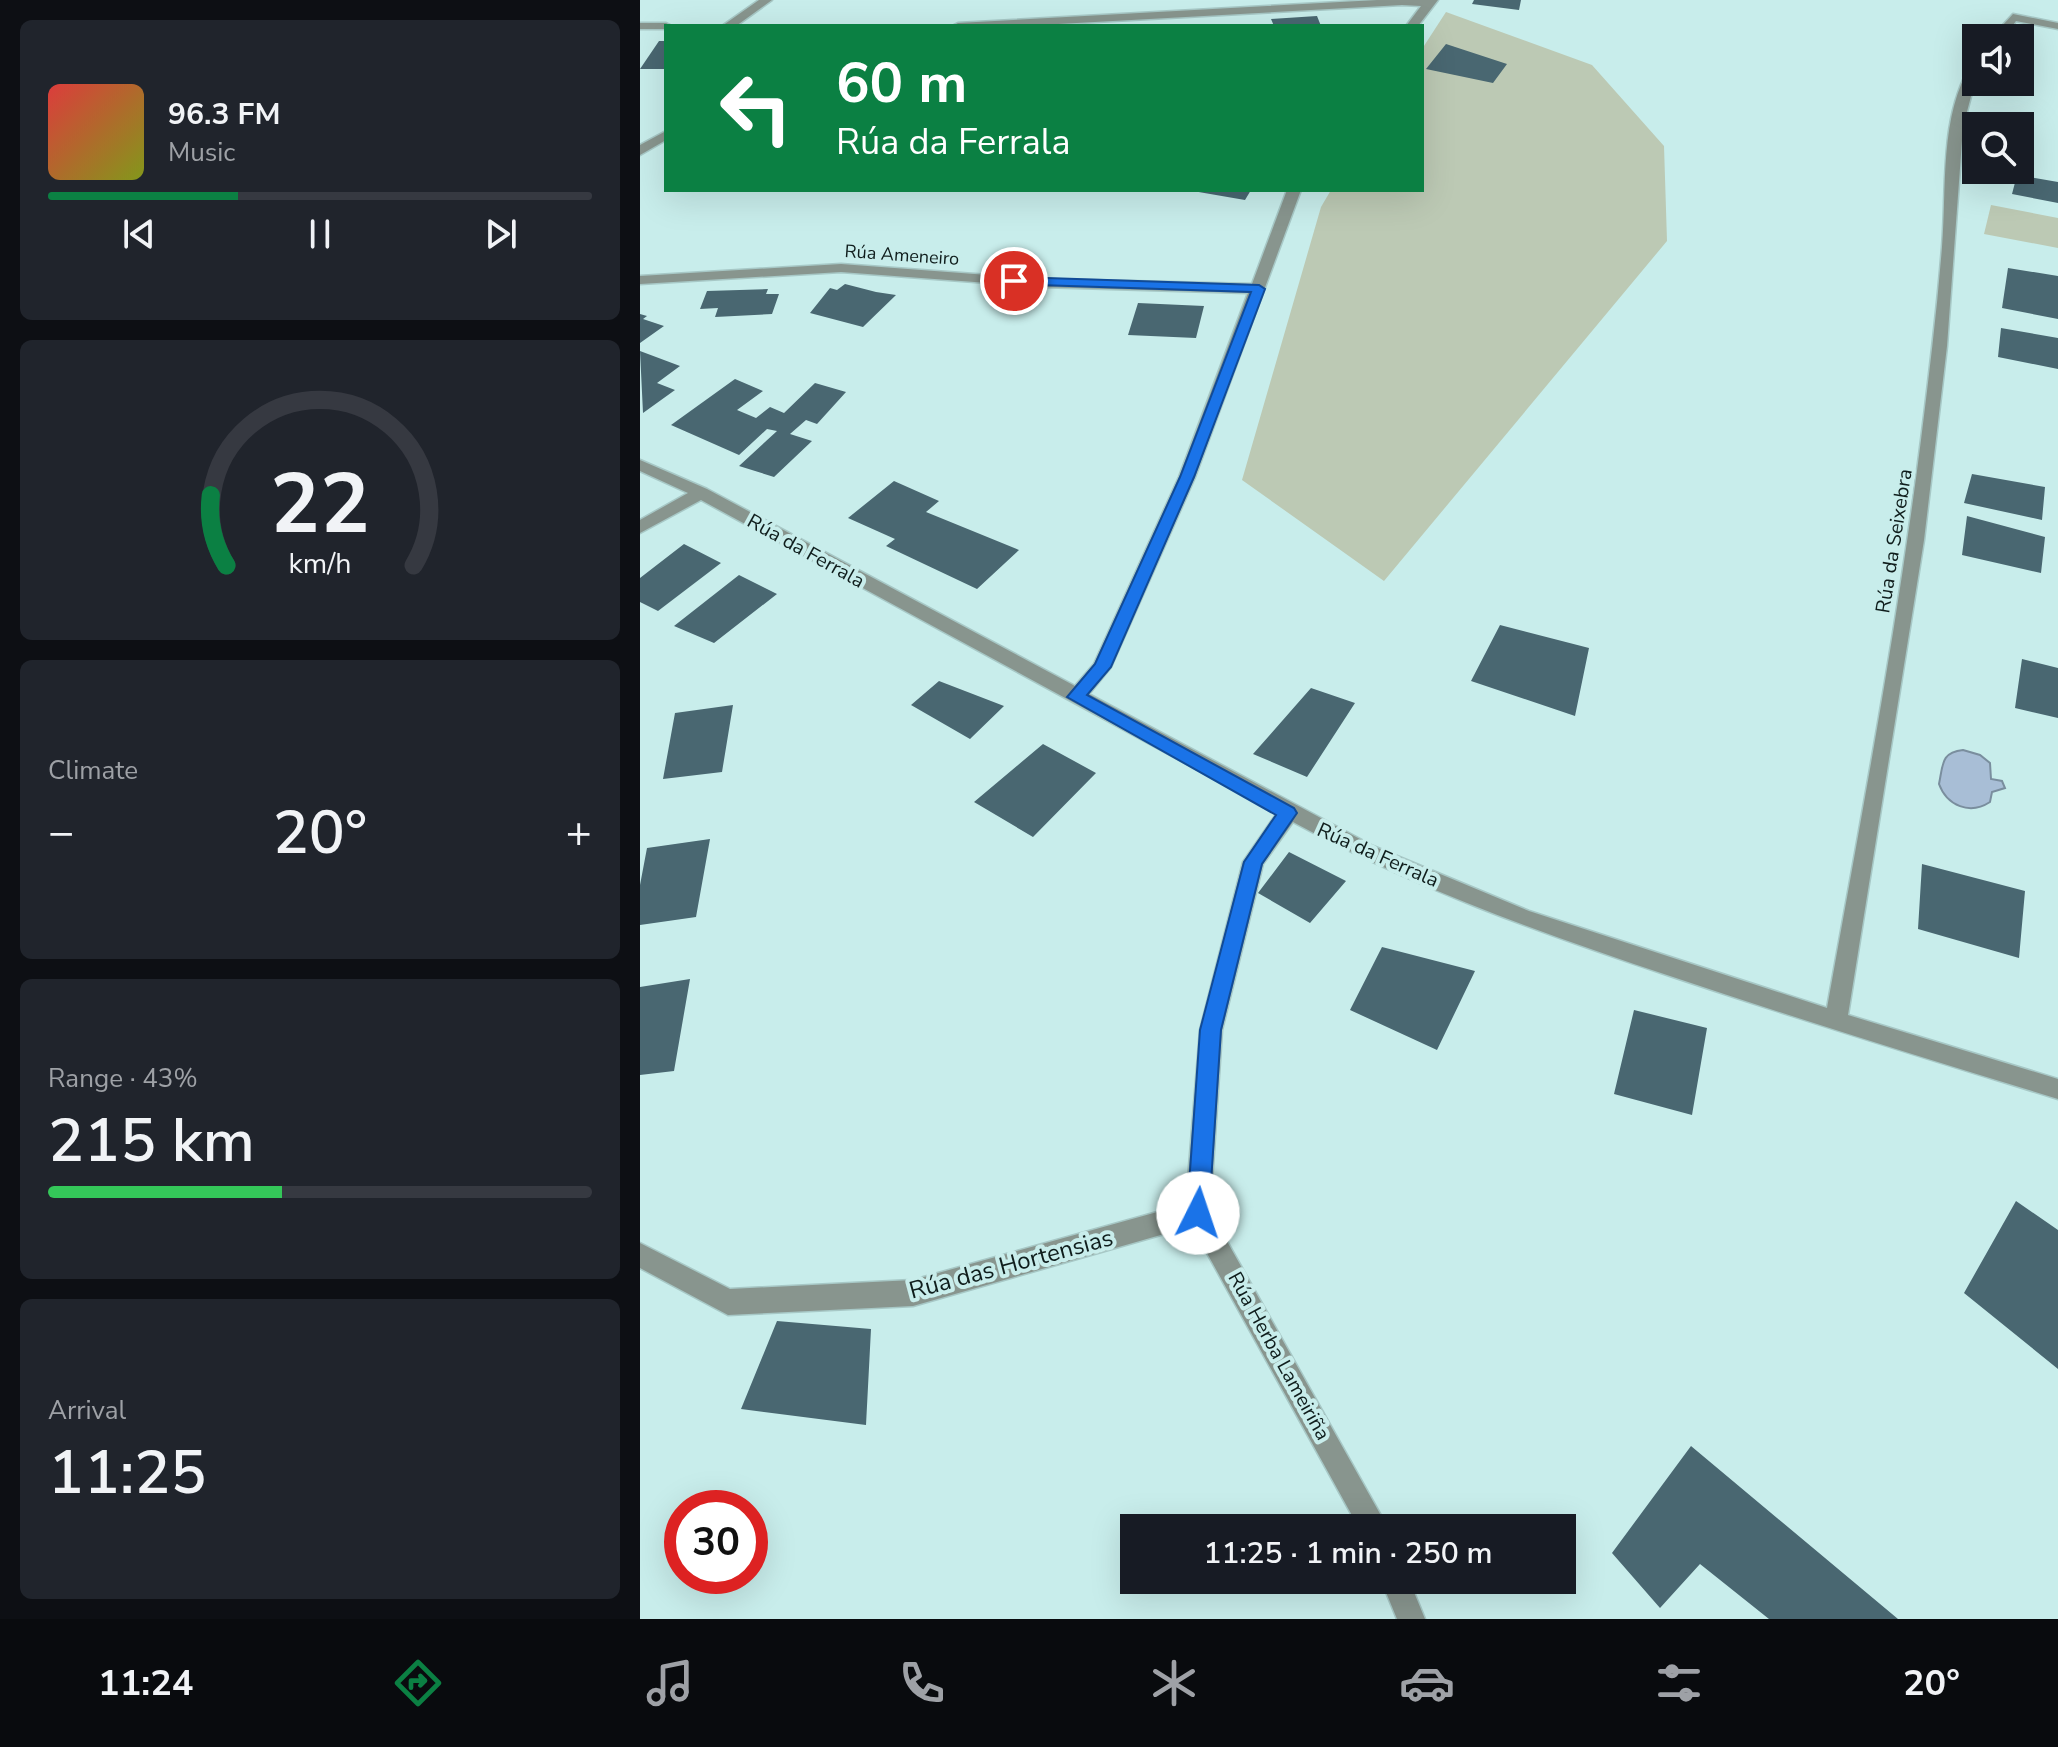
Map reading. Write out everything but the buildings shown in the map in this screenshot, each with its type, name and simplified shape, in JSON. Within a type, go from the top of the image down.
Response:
[{"type":"street","points":[[731,24],[766,0]]},
{"type":"street","points":[[997,24],[1431,2]]},
{"type":"street","points":[[1414,24],[1431,2]]},
{"type":"street","points":[[2008,24],[2013,17],[2058,26]]},
{"type":"street","points":[[640,26],[664,26]]},
{"type":"street","name":"Rúa da Seixebra","points":[[1836,1021],[1895,680],[1930,453],[1949,247],[1954,140],[1967,96]]},
{"type":"street","points":[[640,151],[664,136]]},
{"type":"street","points":[[1076,697],[1102,667],[1187,477],[1293,192]]},
{"type":"street","name":"Rúa Ameneiro","points":[[640,280],[841,268],[1041,283],[1259,289]]},
{"type":"street","name":"Rúa da Ferrala","points":[[640,465],[701,493],[1288,813],[1366,852],[1523,918],[1836,1021],[2058,1089]]},
{"type":"street","points":[[640,527],[701,493]]},
{"type":"street","points":[[1198,1213],[1211,1030],[1253,862],[1288,813]]},
{"type":"street","name":"Rúa das Hortensias","points":[[640,1255],[728,1302],[913,1293],[1198,1213]]},
{"type":"street","name":"Rúa Herba Lameiriña","points":[[1198,1213],[1366,1514]]},
{"type":"street","points":[[1401,1594],[1411,1619]]},
{"type":"green space","points":[[1446,12],[1592,65],[1664,146],[1667,241],[1384,581],[1242,480],[1321,207],[1330,192],[1424,192],[1424,46]]},
{"type":"green space","points":[[1991,205],[2058,218],[2058,248],[1984,234]]},
{"type":"water","points":[[1963,750],[1980,755],[1990,763],[1991,779],[2002,781],[2005,788],[1992,792],[1990,802],[1975,808],[1953,803],[1939,784],[1947,757]]},
{"type":"route","points":[[1014,281],[1259,289],[1187,477],[1102,667],[1076,697],[1288,813],[1253,862],[1211,1030],[1198,1213]]}]
